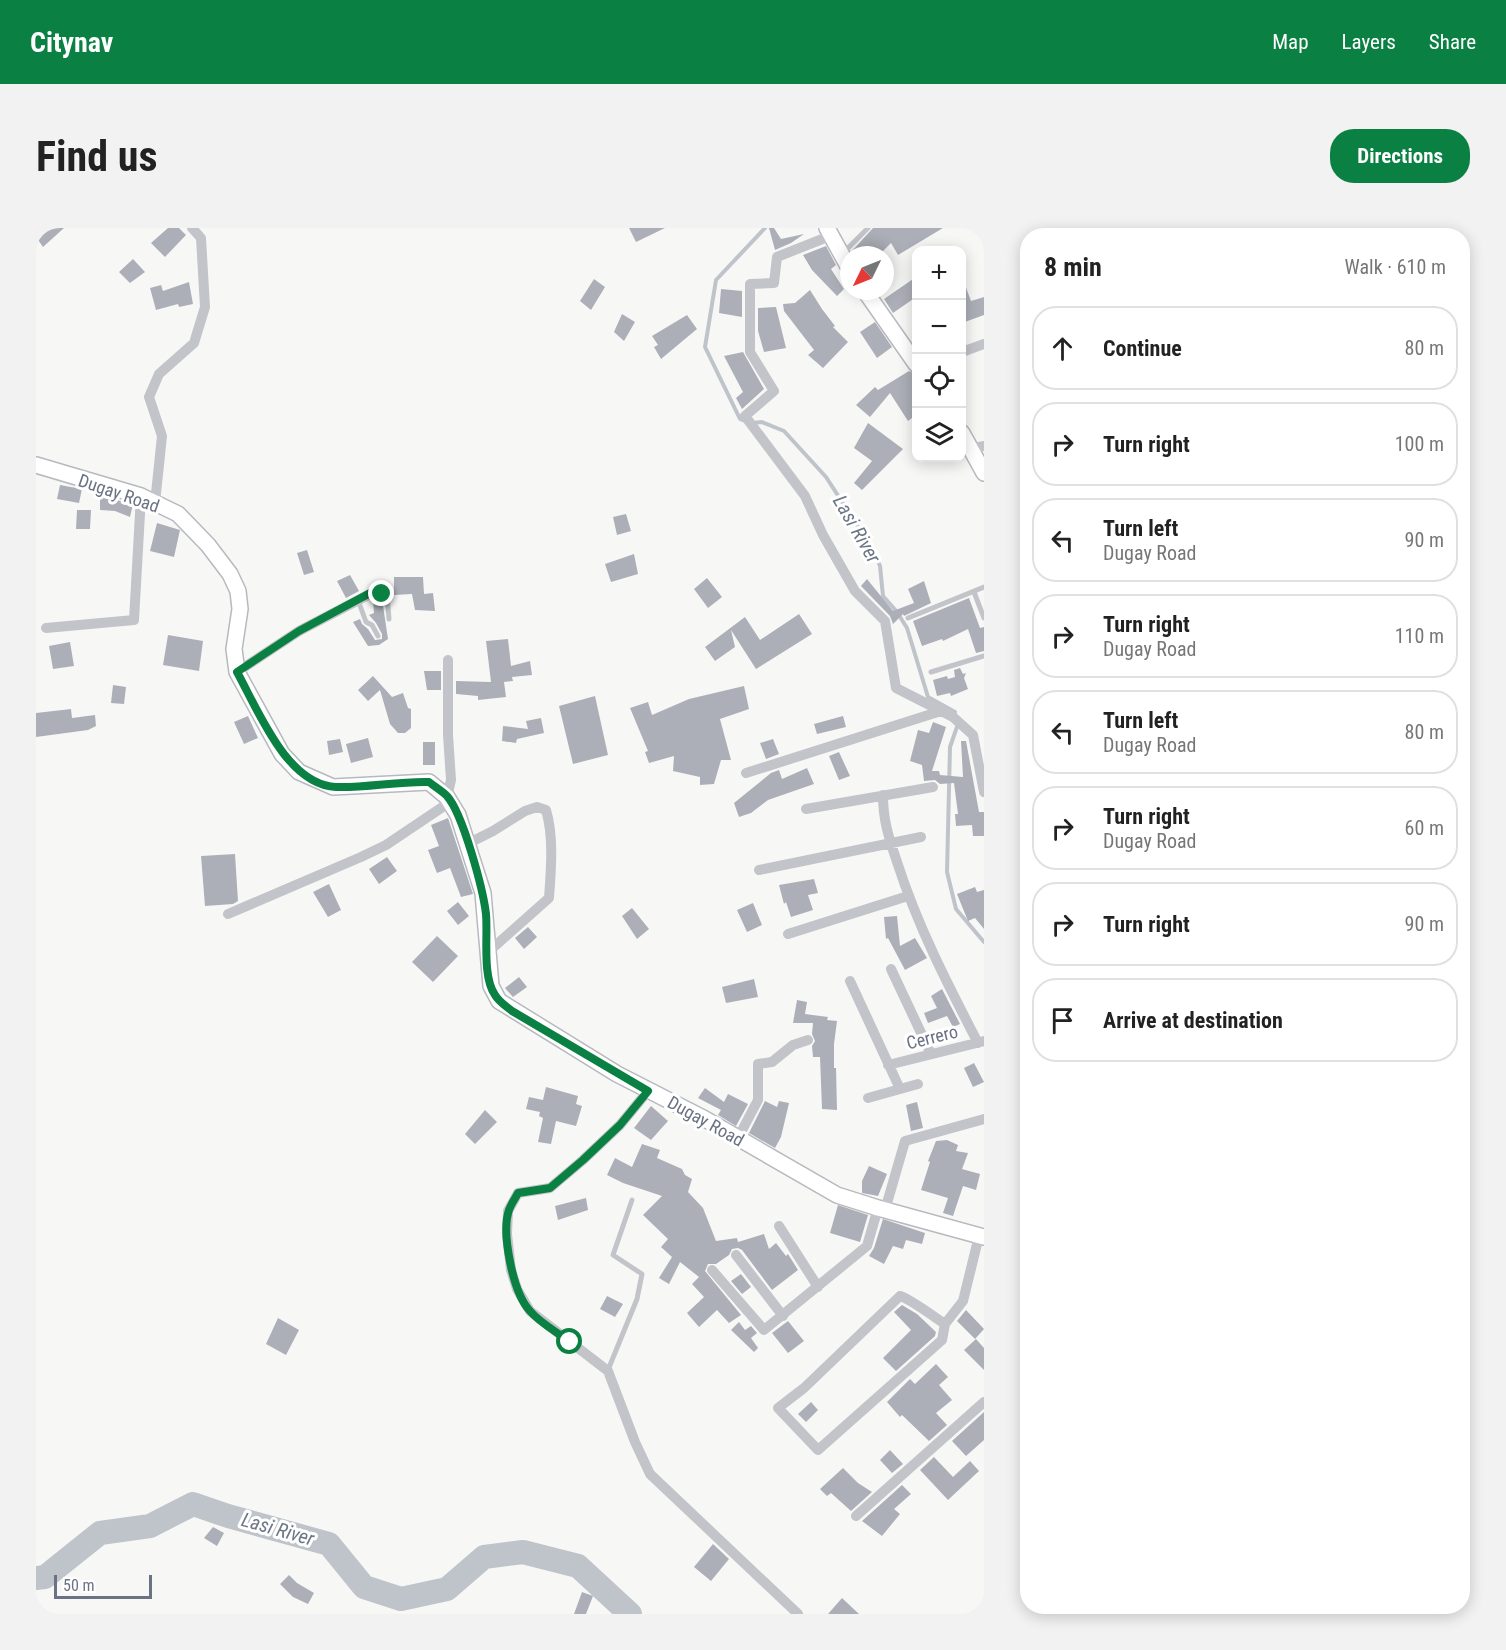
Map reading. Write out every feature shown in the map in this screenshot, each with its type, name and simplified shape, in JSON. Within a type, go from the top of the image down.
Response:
[{"type":"street","points":[[46,628],[134,620],[148,500],[162,436],[149,397],[159,374],[194,343],[205,306],[201,238],[192,228]]},
{"type":"street","points":[[840,253],[828,232],[777,257],[774,283],[750,284],[750,352],[774,391],[745,416],[805,496],[823,535],[855,591],[885,621],[896,688],[953,717],[973,735],[984,792]]},
{"type":"street","points":[[871,300],[912,358]]},
{"type":"street","points":[[966,351],[984,344]]},
{"type":"street","points":[[977,447],[984,473]]},
{"type":"street","name":"Dugay Road","points":[[36,465],[148,500],[178,514],[208,545],[230,574],[238,591],[240,609],[234,649],[237,672],[282,753],[299,772],[333,787],[429,782],[449,799],[458,815],[483,893],[491,986],[499,1001],[648,1091],[672,1101],[837,1195],[982,1236]]},
{"type":"street","points":[[237,672],[299,631],[372,592]]},
{"type":"street","points":[[228,914],[386,844],[449,799],[452,780],[448,735],[448,660]]},
{"type":"street","points":[[746,773],[940,711]]},
{"type":"street","points":[[806,809],[933,787]]},
{"type":"street","points":[[882,795],[883,817],[908,896],[930,950],[981,1042]]},
{"type":"street","points":[[467,844],[525,811],[537,807],[546,810],[550,840],[549,898],[487,952]]},
{"type":"street","points":[[759,870],[921,837]]},
{"type":"street","points":[[788,934],[908,896]]},
{"type":"street","points":[[891,969],[931,1054]]},
{"type":"street","points":[[850,981],[900,1089]]},
{"type":"street","points":[[738,1138],[758,1100],[758,1064],[772,1062],[793,1045],[808,1040]]},
{"type":"street","name":"Cerrero","points":[[888,1065],[981,1042]]},
{"type":"street","points":[[868,1098],[918,1084]]},
{"type":"street","points":[[648,1091],[620,1125],[550,1188],[518,1193],[508,1210],[507,1234],[511,1270],[517,1289],[530,1311],[608,1371],[635,1442],[650,1474],[798,1614]]},
{"type":"street","points":[[712,1270],[764,1330],[867,1246],[905,1142],[984,1119]]},
{"type":"street","points":[[779,1226],[818,1287]]},
{"type":"street","points":[[945,1324],[920,1309],[906,1297],[900,1296],[804,1388],[778,1408],[818,1450],[942,1340],[945,1324],[963,1301],[982,1236]]},
{"type":"street","points":[[736,1255],[783,1316]]},
{"type":"street","points":[[856,1516],[984,1402]]},
{"type":"lane","points":[[850,246],[868,228]]},
{"type":"lane","points":[[908,618],[984,587]]},
{"type":"lane","points":[[372,592],[387,594],[389,620]]},
{"type":"lane","points":[[974,592],[984,618]]},
{"type":"lane","points":[[358,600],[366,622],[372,625],[378,636]]},
{"type":"lane","points":[[931,672],[984,656]]},
{"type":"lane","points":[[608,1371],[637,1299],[642,1274],[613,1254],[632,1200]]},
{"type":"building","points":[[46,228],[64,228],[43,247],[36,237]]},
{"type":"building","points":[[168,228],[179,228],[186,235],[165,257],[151,243]]},
{"type":"building","points":[[629,228],[665,228],[636,242]]},
{"type":"building","points":[[769,228],[774,228],[781,239],[804,234],[775,250]]},
{"type":"building","points":[[873,228],[943,228],[898,255],[891,243],[888,246],[856,246]]},
{"type":"building","points":[[826,246],[836,265],[831,269],[840,283],[840,293],[837,296],[812,270],[803,255]]},
{"type":"building","points":[[133,259],[145,272],[130,283],[119,272]]},
{"type":"building","points":[[594,279],[605,287],[591,310],[580,301]]},
{"type":"building","points":[[912,280],[912,300],[893,313],[885,300],[894,300],[894,292]]},
{"type":"building","points":[[189,282],[193,304],[179,307],[178,304],[156,310],[150,288],[161,285],[163,291]]},
{"type":"building","points":[[966,288],[971,301],[984,297],[984,315],[966,322]]},
{"type":"building","points":[[721,289],[742,291],[742,317],[719,313]]},
{"type":"building","points":[[810,290],[835,326],[833,327],[848,342],[823,368],[808,355],[814,350],[784,311],[783,304],[795,303]]},
{"type":"building","points":[[776,307],[786,348],[764,352],[758,331],[758,308]]},
{"type":"building","points":[[622,314],[635,322],[624,341],[614,332]]},
{"type":"building","points":[[687,315],[697,329],[661,359],[654,347],[658,345],[652,336]]},
{"type":"building","points":[[875,322],[892,347],[877,358],[860,332]]},
{"type":"building","points":[[743,352],[764,389],[742,409],[736,398],[743,392],[724,356]]},
{"type":"building","points":[[909,371],[912,372],[912,418],[908,421],[890,393],[870,417],[856,405],[875,387],[878,390]]},
{"type":"building","points":[[868,423],[903,449],[862,490],[854,483],[872,461],[854,448]]},
{"type":"building","points":[[60,485],[82,489],[79,503],[57,499]]},
{"type":"building","points":[[100,496],[133,504],[130,517],[115,511],[100,510]]},
{"type":"building","points":[[77,510],[91,510],[90,529],[76,529]]},
{"type":"building","points":[[626,514],[631,531],[617,535],[613,517]]},
{"type":"building","points":[[157,523],[180,530],[174,557],[150,551]]},
{"type":"building","points":[[307,550],[314,572],[304,575],[297,553]]},
{"type":"building","points":[[634,554],[638,574],[611,582],[605,564]]},
{"type":"building","points":[[350,575],[359,591],[346,598],[337,581]]},
{"type":"building","points":[[394,577],[423,577],[424,594],[433,593],[435,611],[415,610],[412,594],[394,595]]},
{"type":"building","points":[[707,578],[722,597],[708,608],[694,589]]},
{"type":"building","points":[[867,579],[893,611],[914,603],[908,589],[924,581],[931,603],[904,616],[903,614],[893,624],[890,616],[861,586]]},
{"type":"building","points":[[377,598],[382,599],[388,639],[379,645],[368,646],[353,622],[360,619],[375,640],[382,639],[382,634],[369,615],[374,613],[373,601]]},
{"type":"building","points":[[969,598],[980,628],[984,627],[984,651],[976,653],[968,629],[943,641],[942,639],[922,646],[913,621]]},
{"type":"building","points":[[799,614],[812,634],[756,669],[731,630],[735,647],[715,661],[705,647],[745,617],[760,640]]},
{"type":"building","points":[[168,635],[203,641],[199,671],[163,665]]},
{"type":"building","points":[[508,639],[511,666],[530,661],[532,675],[512,677],[513,681],[504,682],[506,697],[478,700],[478,696],[456,694],[456,681],[491,682],[486,641]]},
{"type":"building","points":[[70,642],[74,666],[53,669],[49,646]]},
{"type":"building","points":[[960,668],[963,674],[966,673],[964,678],[968,689],[951,696],[950,693],[937,696],[933,680],[947,676],[948,679],[955,677],[954,670]]},
{"type":"building","points":[[424,671],[441,671],[441,690],[427,690]]},
{"type":"building","points":[[373,676],[392,697],[403,693],[408,708],[411,709],[411,728],[405,733],[398,733],[390,724],[380,690],[368,701],[358,690]]},
{"type":"building","points":[[113,685],[126,687],[124,704],[111,703]]},
{"type":"building","points":[[744,686],[749,709],[720,719],[731,760],[721,760],[714,784],[700,785],[700,777],[673,771],[674,756],[649,763],[645,752],[648,751],[630,708],[648,702],[652,715],[689,699]]},
{"type":"building","points":[[595,696],[608,755],[573,764],[559,706]]},
{"type":"building","points":[[71,709],[72,718],[95,715],[96,726],[88,730],[36,737],[36,713]]},
{"type":"building","points":[[248,716],[258,738],[244,744],[234,722]]},
{"type":"building","points":[[843,716],[846,727],[817,734],[814,724]]},
{"type":"building","points":[[541,718],[544,733],[517,739],[516,743],[502,741],[503,726],[528,729],[526,721]]},
{"type":"building","points":[[933,722],[946,727],[932,771],[939,771],[940,775],[963,777],[961,741],[966,741],[979,812],[984,812],[984,836],[973,836],[972,825],[956,826],[955,814],[958,814],[954,783],[940,784],[935,780],[924,781],[922,765],[910,761],[918,730],[929,733]]},
{"type":"building","points":[[368,738],[373,757],[351,763],[346,744]]},
{"type":"building","points":[[340,739],[343,752],[329,755],[327,741]]},
{"type":"building","points":[[773,739],[779,754],[766,759],[760,743]]},
{"type":"building","points":[[423,742],[435,742],[435,765],[423,765]]},
{"type":"building","points":[[839,752],[850,776],[839,780],[829,756]]},
{"type":"building","points":[[807,768],[814,784],[768,800],[751,813],[739,817],[734,803],[771,773],[779,770],[782,779]]},
{"type":"building","points":[[448,818],[473,894],[461,897],[450,868],[437,873],[428,850],[439,846],[431,825]]},
{"type":"building","points":[[235,854],[238,901],[233,904],[205,906],[201,856]]},
{"type":"building","points":[[387,857],[397,871],[379,884],[369,869]]},
{"type":"building","points":[[814,879],[818,893],[808,895],[813,910],[791,917],[786,902],[784,904],[779,885]]},
{"type":"building","points":[[329,884],[341,910],[328,917],[313,892]]},
{"type":"building","points":[[975,887],[977,892],[984,890],[984,929],[975,918],[968,921],[957,894]]},
{"type":"building","points":[[458,902],[469,916],[458,925],[447,911]]},
{"type":"building","points":[[753,903],[762,925],[747,932],[737,910]]},
{"type":"building","points":[[632,908],[649,929],[637,939],[622,916]]},
{"type":"building","points":[[897,916],[900,946],[915,938],[927,958],[905,970],[888,938],[886,939],[884,917]]},
{"type":"building","points":[[528,927],[537,937],[524,949],[515,938]]},
{"type":"building","points":[[437,936],[458,956],[433,982],[412,962]]},
{"type":"building","points":[[519,977],[527,987],[513,997],[505,988]]},
{"type":"building","points":[[754,979],[758,997],[726,1003],[722,987]]},
{"type":"building","points":[[942,989],[960,1024],[953,1027],[947,1016],[928,1023],[924,1013],[937,1008],[931,996]]},
{"type":"building","points":[[797,1000],[807,1002],[805,1014],[828,1017],[827,1020],[837,1021],[834,1068],[836,1068],[837,1110],[822,1109],[820,1057],[813,1057],[812,1046],[815,1041],[812,1034],[813,1023],[793,1023]]},
{"type":"building","points":[[974,1063],[984,1082],[973,1087],[964,1068]]},
{"type":"building","points":[[546,1087],[578,1096],[576,1104],[582,1106],[576,1126],[556,1121],[551,1144],[538,1142],[543,1118],[539,1116],[540,1112],[526,1109],[529,1097],[543,1100]]},
{"type":"building","points":[[705,1088],[724,1102],[728,1094],[748,1104],[736,1126],[718,1115],[721,1110],[698,1098]]},
{"type":"building","points":[[765,1101],[777,1107],[779,1101],[789,1103],[781,1137],[775,1148],[749,1133]]},
{"type":"building","points":[[917,1102],[923,1128],[911,1131],[906,1105]]},
{"type":"building","points":[[651,1106],[668,1121],[651,1140],[634,1128]]},
{"type":"building","points":[[485,1110],[497,1122],[475,1144],[465,1134]]},
{"type":"building","points":[[947,1140],[958,1145],[956,1151],[968,1153],[962,1169],[980,1174],[976,1190],[963,1186],[953,1216],[943,1213],[948,1198],[921,1190],[936,1141]]},
{"type":"building","points":[[642,1144],[660,1150],[657,1158],[682,1169],[685,1175],[692,1179],[688,1192],[703,1208],[716,1241],[737,1238],[738,1242],[764,1234],[769,1249],[776,1243],[786,1256],[788,1254],[798,1270],[772,1290],[742,1250],[732,1249],[729,1255],[716,1264],[708,1264],[705,1271],[741,1315],[729,1323],[717,1310],[699,1327],[687,1313],[704,1297],[692,1284],[699,1277],[680,1262],[669,1284],[659,1278],[672,1257],[661,1247],[668,1239],[643,1215],[662,1196],[607,1175],[615,1158],[632,1167]]},
{"type":"building","points":[[869,1166],[887,1174],[878,1196],[862,1193],[862,1181]]},
{"type":"building","points":[[586,1198],[588,1210],[558,1220],[555,1206]]},
{"type":"building","points":[[838,1205],[868,1215],[860,1242],[830,1233]]},
{"type":"building","points":[[883,1219],[925,1233],[922,1244],[906,1240],[903,1249],[893,1246],[884,1264],[869,1256],[874,1248]]},
{"type":"building","points":[[741,1274],[751,1287],[742,1294],[731,1281]]},
{"type":"building","points":[[607,1296],[623,1304],[615,1317],[600,1309]]},
{"type":"building","points":[[902,1305],[917,1314],[936,1332],[935,1336],[896,1371],[883,1358],[911,1330],[894,1312]]},
{"type":"building","points":[[966,1310],[984,1329],[975,1339],[957,1321]]},
{"type":"building","points":[[278,1318],[299,1330],[286,1355],[266,1344]]},
{"type":"building","points":[[788,1321],[804,1341],[788,1353],[772,1333]]},
{"type":"building","points":[[739,1322],[745,1330],[751,1326],[757,1333],[751,1338],[758,1348],[754,1352],[731,1330]]},
{"type":"building","points":[[976,1339],[984,1348],[984,1370],[964,1350]]},
{"type":"building","points":[[936,1364],[948,1377],[939,1385],[952,1400],[936,1413],[947,1425],[929,1441],[902,1415],[900,1417],[887,1402],[910,1379],[915,1384]]},
{"type":"building","points":[[811,1402],[818,1410],[806,1422],[798,1414]]},
{"type":"building","points":[[984,1412],[984,1440],[966,1456],[952,1441]]},
{"type":"building","points":[[890,1450],[903,1464],[892,1473],[880,1460]]},
{"type":"building","points":[[934,1457],[953,1477],[970,1461],[979,1471],[948,1500],[920,1470]]},
{"type":"building","points":[[843,1468],[858,1483],[872,1492],[851,1511],[831,1493],[827,1496],[820,1489]]},
{"type":"building","points":[[902,1485],[911,1494],[894,1509],[900,1514],[882,1536],[862,1521]]},
{"type":"building","points":[[213,1527],[224,1533],[217,1546],[204,1538]]},
{"type":"building","points":[[713,1544],[729,1559],[711,1581],[694,1567]]},
{"type":"building","points":[[289,1575],[297,1583],[314,1593],[308,1604],[293,1597],[280,1584]]},
{"type":"building","points":[[582,1592],[593,1596],[586,1614],[574,1614]]},
{"type":"building","points":[[842,1598],[859,1614],[828,1614]]},
{"type":"waterway","name":"Lasi River","points":[[745,421],[740,419],[705,347],[716,280],[765,228]]},
{"type":"waterway","name":"Lasi River","points":[[752,423],[762,422],[784,431],[826,477],[872,548],[880,566],[883,596],[907,628],[928,697],[955,712]]},
{"type":"waterway","name":"Lasi River","points":[[958,724],[950,747],[947,872],[956,909],[984,942]]},
{"type":"waterway","name":"Lasi River","points":[[36,1578],[45,1577],[100,1533],[150,1526],[193,1504],[329,1544],[364,1587],[401,1599],[447,1589],[484,1557],[523,1552],[578,1566],[630,1614]]},
{"type":"route","points":[[382,594],[372,592],[299,631],[237,672],[282,753],[299,772],[333,787],[413,781],[429,782],[447,796],[458,815],[483,893],[487,962],[491,986],[499,1001],[512,1011],[648,1091],[620,1125],[583,1160],[550,1188],[518,1193],[508,1210],[507,1234],[511,1270],[517,1289],[530,1311],[570,1342]]}]
